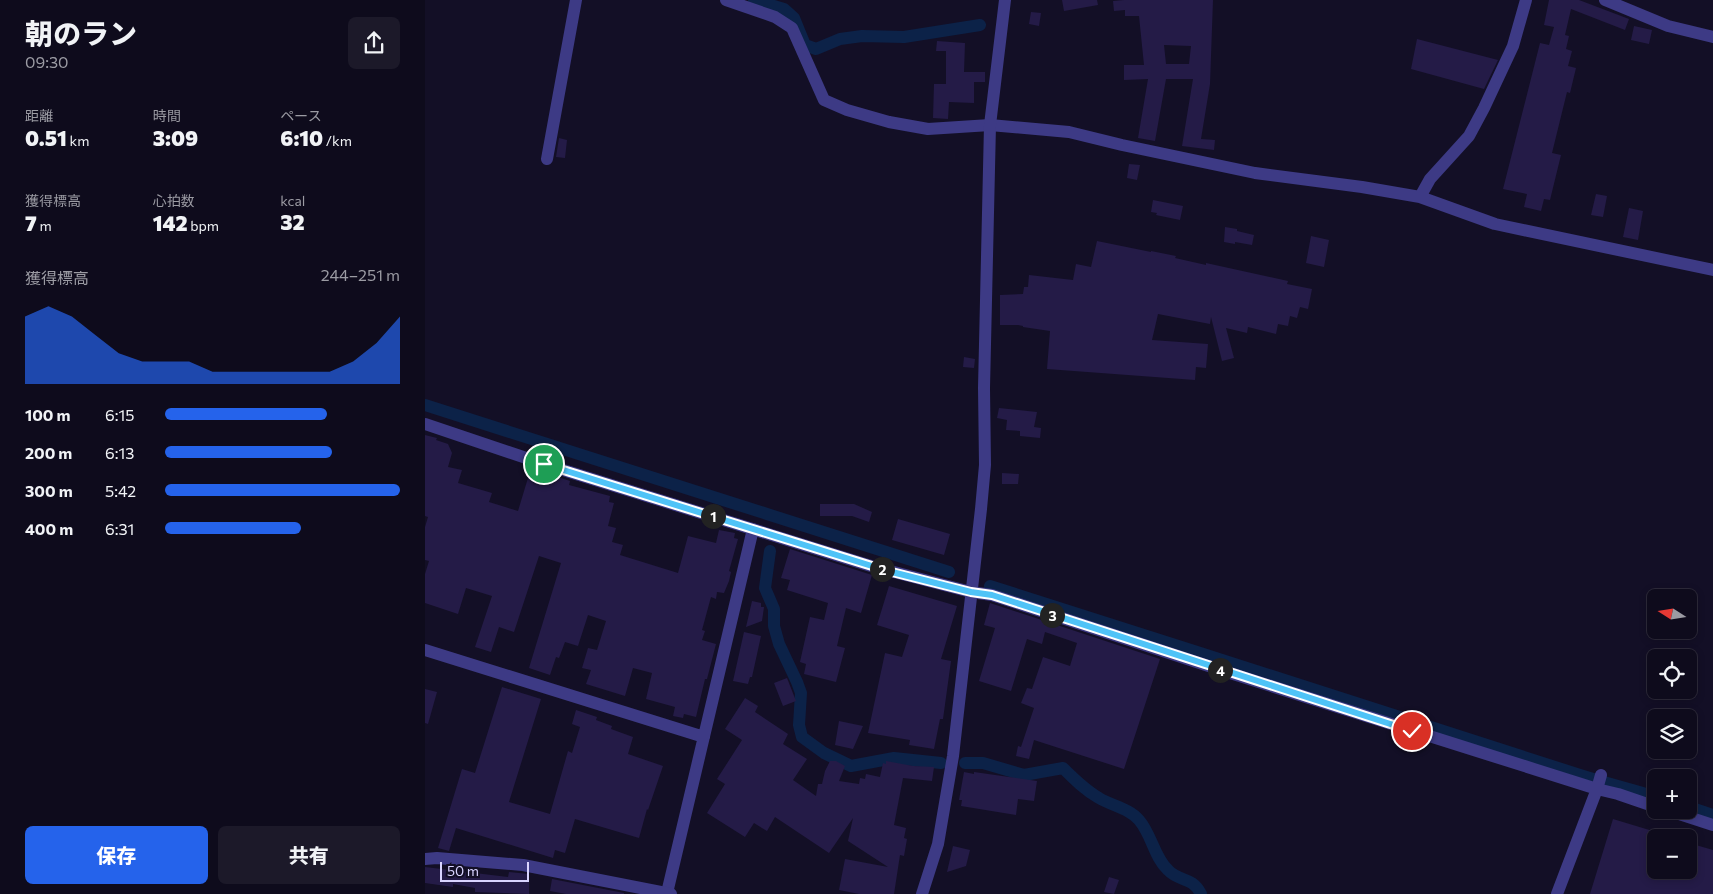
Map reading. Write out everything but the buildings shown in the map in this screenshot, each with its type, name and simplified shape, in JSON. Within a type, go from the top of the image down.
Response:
[{"type":"street","points":[[547,158],[576,0]]},
{"type":"street","points":[[726,0],[775,17],[792,28],[824,100],[847,110],[872,117],[928,129],[990,125],[1069,132],[1255,173],[1362,187],[1420,197],[1495,224],[1713,270]]},
{"type":"street","points":[[922,894],[937,844],[953,756],[981,509],[985,465],[984,388],[990,125],[1005,0]]},
{"type":"street","points":[[1420,197],[1429,179],[1469,136],[1513,46],[1525,0]]},
{"type":"street","points":[[1605,0],[1668,26],[1713,38]]},
{"type":"street","points":[[425,424],[544,464],[888,571],[971,592],[992,595],[1227,672],[1599,783],[1618,794],[1647,803]]},
{"type":"street","points":[[425,859],[437,858],[523,865],[669,893],[753,529]]},
{"type":"street","points":[[425,650],[704,737]]},
{"type":"street","points":[[1557,894],[1599,783]]},
{"type":"street","points":[[1695,819],[1713,825]]},
{"type":"waterway","points":[[754,0],[784,9],[794,18],[805,45],[816,49],[840,39],[862,36],[904,37],[980,25]]},
{"type":"waterway","points":[[425,405],[949,572]]},
{"type":"waterway","points":[[770,551],[765,588],[774,609],[774,626],[779,644],[801,693],[799,725],[802,737],[824,753],[851,766],[894,758],[941,763]]},
{"type":"waterway","points":[[990,586],[1580,775],[1647,794]]},
{"type":"waterway","points":[[965,763],[983,763],[1024,775],[1063,768],[1094,795],[1135,816],[1147,832],[1163,865],[1172,874],[1194,884],[1201,894]]},
{"type":"waterway","points":[[1697,810],[1713,815]]},
{"type":"route","points":[[544,464],[888,571],[971,592],[992,595],[1412,731]]}]
